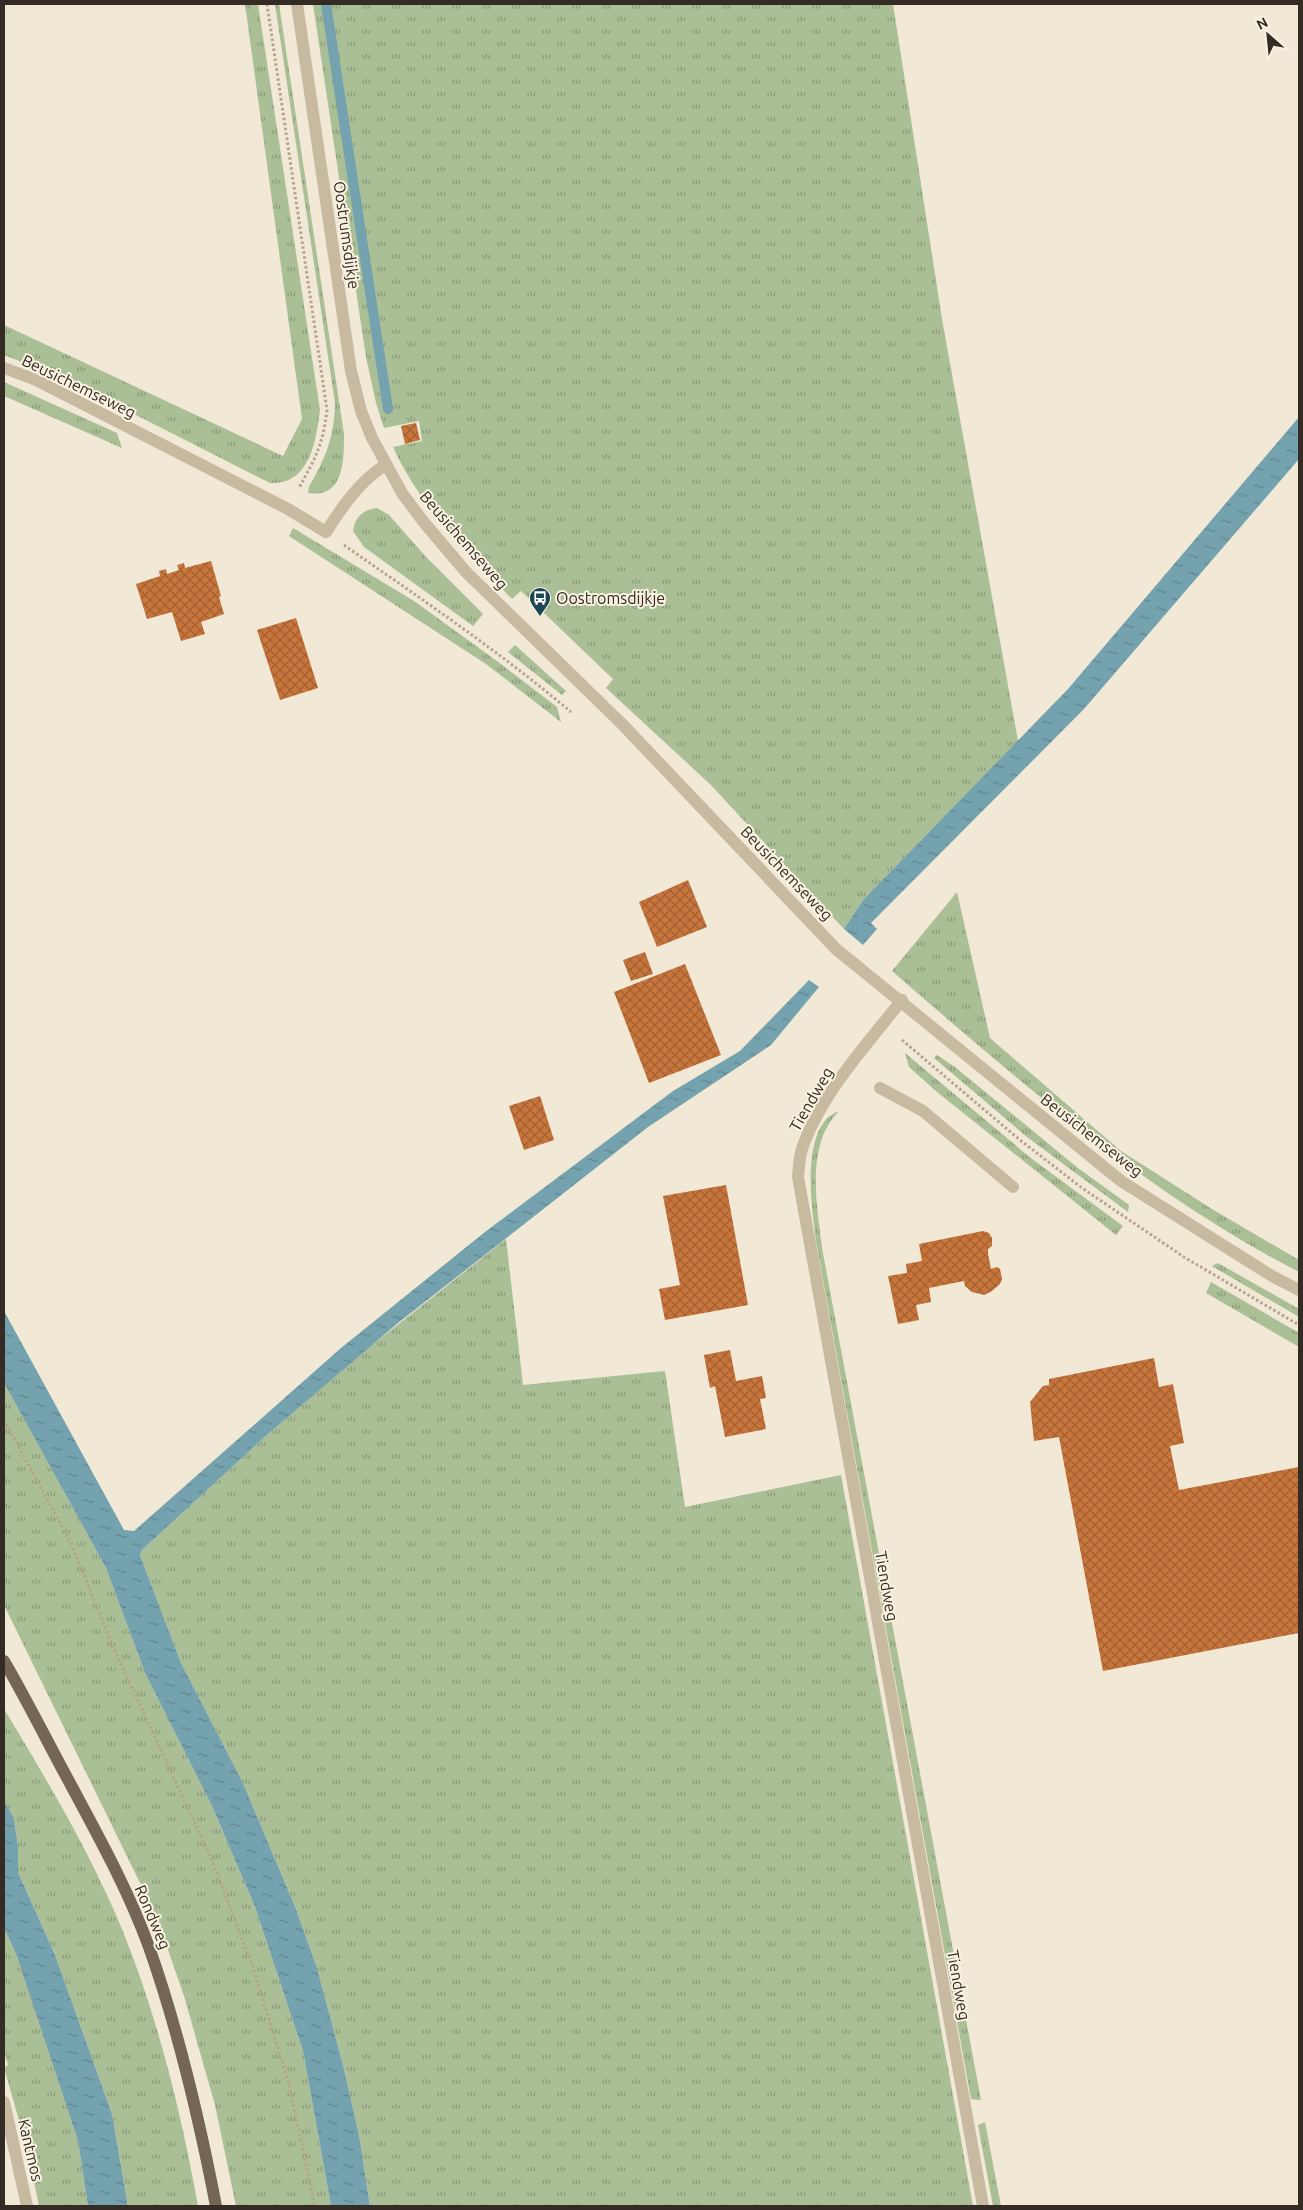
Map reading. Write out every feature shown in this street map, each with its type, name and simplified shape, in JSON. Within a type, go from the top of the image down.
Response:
[{"type":"main road","name":"Rondweg","points":[[4,1661],[96,1833],[148,1945],[174,2023],[196,2102],[216,2206]]},
{"type":"street","name":"Oostrumsdijkje","points":[[296,4],[351,371],[361,411],[385,465]]},
{"type":"street","name":"Beusichemseweg","points":[[4,368],[36,380],[288,509],[326,532]]},
{"type":"street","name":"Beusichemseweg","points":[[385,465],[422,520],[466,572],[622,724],[836,949],[902,1000],[1122,1180],[1272,1276],[1299,1290]]},
{"type":"street","points":[[326,532],[347,500],[373,472],[385,465]]},
{"type":"street","name":"Tiendweg","points":[[902,1000],[846,1071],[816,1119],[802,1148],[798,1177],[982,2206]]},
{"type":"street","points":[[880,1088],[923,1111],[1013,1187]]},
{"type":"street","name":"Kantmos","points":[[4,2102],[27,2206]]},
{"type":"path","points":[[267,4],[327,410],[324,437],[316,459],[288,509]]},
{"type":"path","points":[[326,532],[530,677],[572,713]]},
{"type":"path","points":[[4,1420],[71,1543],[113,1647],[212,1860],[252,1965],[288,2084],[315,2206]]},
{"type":"green space","points":[[245,4],[258,4],[320,410],[313,447],[302,469],[294,477],[283,482],[270,483],[69,381],[4,355],[4,325],[283,456],[302,419]]},
{"type":"green space","points":[[275,4],[279,4],[344,434],[342,466],[339,476],[329,490],[320,493],[308,493],[331,437],[335,403]]},
{"type":"green space","points":[[313,4],[893,4],[942,319],[1018,741],[863,900],[844,929],[711,785],[606,688],[613,679],[521,591],[512,599],[462,546],[416,489],[393,447],[422,441],[419,421],[384,428],[376,403],[366,357]]},
{"type":"green space","points":[[4,382],[117,433],[122,448],[4,396]]},
{"type":"green space","points":[[377,508],[389,515],[427,558],[483,614],[473,626],[364,547],[353,531],[354,526],[360,515],[368,510]]},
{"type":"green space","points":[[293,528],[414,601],[557,707],[561,722],[486,664],[289,536]]},
{"type":"green space","points":[[515,645],[566,691],[562,695],[508,652]]},
{"type":"green space","points":[[957,892],[990,1038],[1121,1151],[1212,1209],[1299,1260],[1299,1272],[1243,1241],[1190,1208],[1138,1172],[1087,1134],[988,1054],[892,971]]},
{"type":"green space","points":[[905,1053],[1032,1159],[1123,1226],[1116,1235],[937,1092],[909,1067]]},
{"type":"green space","points":[[937,1055],[955,1067],[1078,1168],[1129,1205],[1128,1212],[1027,1137],[934,1058]]},
{"type":"green space","points":[[839,1111],[828,1125],[821,1141],[817,1158],[816,1195],[822,1248],[981,2100],[971,2099],[816,1241],[811,1189],[813,1150],[818,1133],[826,1119]]},
{"type":"green space","points":[[506,1239],[523,1385],[665,1371],[685,1507],[841,1475],[973,2206],[370,2206],[359,2135],[343,2065],[317,1968],[296,1909],[243,1783],[181,1663],[140,1555],[142,1550],[269,1433],[343,1368]]},
{"type":"green space","points":[[1218,1263],[1299,1309],[1299,1317],[1212,1266]]},
{"type":"green space","points":[[1211,1282],[1299,1333],[1299,1347],[1206,1293]]},
{"type":"green space","points":[[4,1383],[106,1568],[145,1673],[212,1806],[255,1907],[303,2051],[331,2206],[236,2206],[215,2105],[184,1996],[165,1941],[142,1887],[4,1605]]},
{"type":"green space","points":[[4,1709],[82,1844],[122,1929],[147,1997],[167,2066],[198,2206],[128,2206],[112,2114],[55,1955],[18,1872],[18,1846],[14,1818],[4,1801]]},
{"type":"green space","points":[[4,1928],[16,1954],[78,2141],[88,2206],[39,2206],[27,2148],[4,2068],[8,2065],[4,2051]]},
{"type":"green space","points":[[985,2122],[1001,2206],[993,2206],[978,2125]]},
{"type":"water","points":[[1299,417],[1299,459],[1084,709],[871,923],[877,929],[863,945],[844,929],[863,900],[1068,689]]},
{"type":"water","points":[[809,980],[819,987],[771,1045],[648,1127],[398,1323],[269,1433],[142,1550],[140,1555],[181,1663],[243,1783],[296,1909],[317,1968],[343,2065],[359,2135],[370,2206],[331,2206],[303,2051],[255,1907],[212,1806],[145,1673],[106,1568],[4,1383],[4,1311],[124,1530],[134,1531],[341,1348],[485,1232],[673,1091],[740,1051]]},
{"type":"water","points":[[4,1801],[14,1818],[18,1846],[18,1872],[55,1955],[112,2114],[128,2206],[88,2206],[78,2141],[16,1954],[4,1928]]},
{"type":"building","points":[[416,423],[420,440],[405,444],[401,426]]},
{"type":"building","points":[[211,561],[224,614],[201,622],[205,634],[181,641],[172,612],[147,619],[136,584],[160,576],[159,571],[166,569],[167,574],[179,570],[177,565],[184,563],[185,568]]},
{"type":"building","points":[[296,618],[318,688],[280,700],[257,630]]},
{"type":"building","points":[[688,880],[707,927],[657,947],[639,902]]},
{"type":"building","points":[[645,952],[653,974],[631,981],[623,960]]},
{"type":"building","points":[[685,964],[721,1055],[649,1083],[614,992]]},
{"type":"building","points":[[540,1096],[554,1140],[524,1150],[509,1106]]},
{"type":"building","points":[[726,1185],[748,1305],[665,1320],[659,1289],[680,1285],[663,1196]]},
{"type":"building","points":[[983,1231],[989,1233],[992,1238],[992,1246],[988,1249],[988,1254],[991,1269],[997,1267],[1000,1269],[1002,1279],[1000,1284],[984,1295],[972,1292],[965,1286],[964,1281],[929,1288],[931,1302],[916,1305],[919,1320],[898,1324],[888,1276],[907,1273],[906,1264],[922,1261],[919,1244]]},
{"type":"building","points":[[730,1350],[736,1381],[762,1376],[766,1398],[760,1399],[766,1429],[725,1437],[715,1386],[710,1388],[704,1355]]},
{"type":"building","points":[[1154,1358],[1159,1387],[1173,1384],[1184,1443],[1170,1446],[1179,1490],[1299,1467],[1299,1633],[1103,1671],[1059,1437],[1034,1441],[1030,1402],[1043,1386],[1049,1385],[1049,1379]]},
{"type":"waterway","points":[[326,4],[388,409]]},
{"type":"place","name":"Oostromsdijkje","points":[[540,617]]}]
